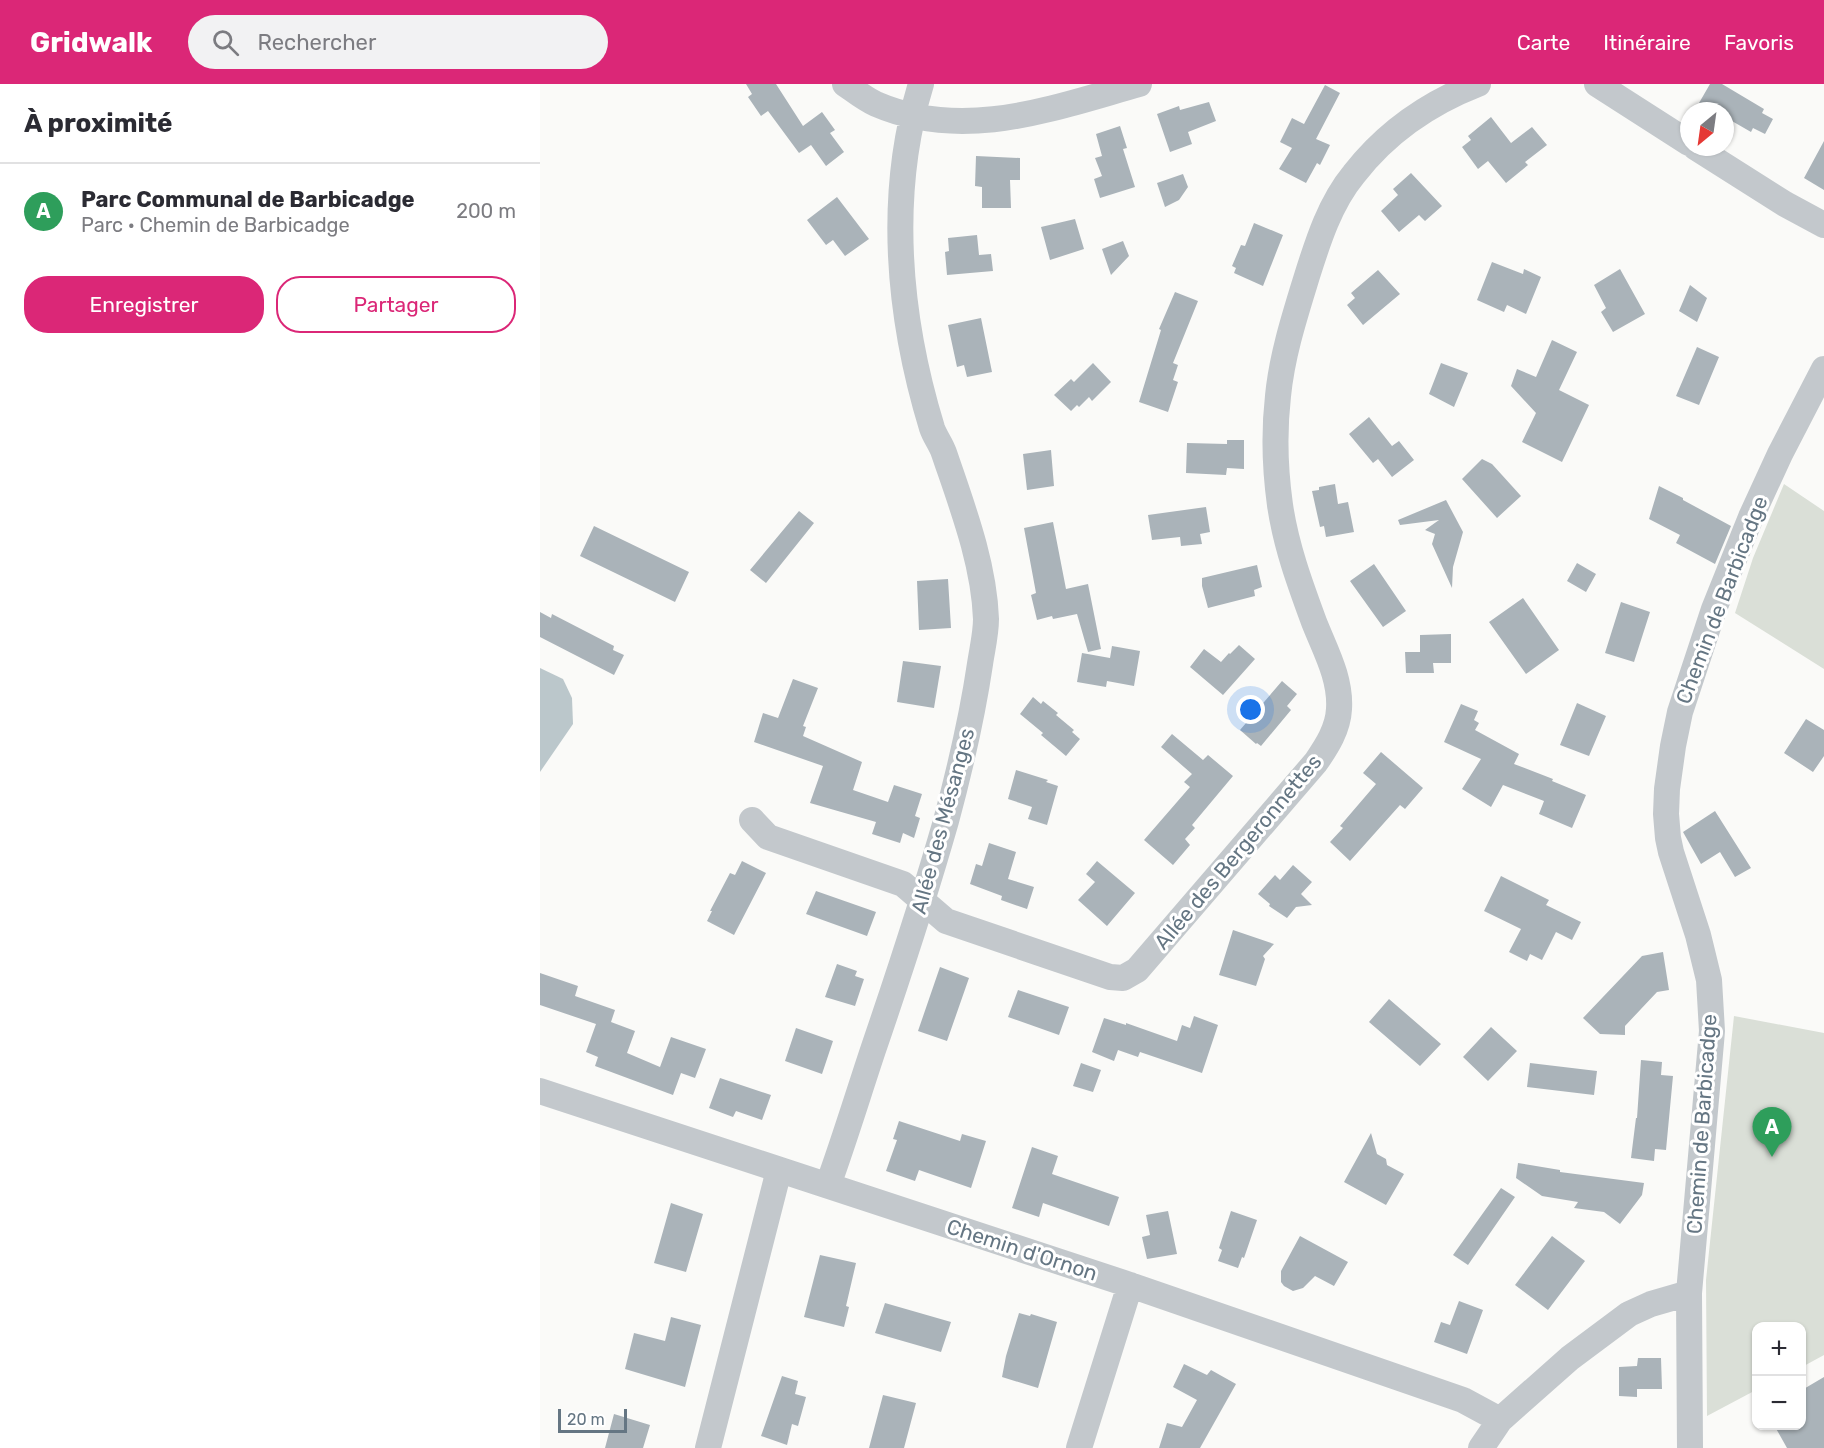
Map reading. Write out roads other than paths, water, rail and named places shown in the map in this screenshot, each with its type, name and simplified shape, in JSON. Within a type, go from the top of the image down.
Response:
[{"type":"street","points":[[845,84],[874,104],[934,121],[984,121],[1028,115],[1139,84]]},
{"type":"street","name":"Allée des Mésanges","points":[[828,1185],[923,901],[963,756],[974,705],[986,621],[980,569],[943,449],[933,431],[914,353],[901,277],[901,201],[906,146],[911,116],[921,84]]},
{"type":"street","name":"Allée des Bergeronnettes","points":[[923,901],[946,921],[1110,977],[1124,978],[1137,970],[1325,749],[1333,735],[1338,716],[1337,685],[1328,654],[1292,564],[1280,505],[1276,454],[1277,408],[1293,320],[1329,215],[1353,174],[1391,134],[1407,122],[1448,98],[1478,84]]},
{"type":"street","points":[[1598,84],[1680,137]]},
{"type":"street","points":[[1709,156],[1785,204],[1824,225]]},
{"type":"street","name":"Chemin de Barbicadge","points":[[1690,1448],[1689,1293],[1712,1031],[1709,980],[1698,935],[1668,838],[1667,789],[1680,712],[1733,561],[1780,454],[1824,369]]},
{"type":"street","points":[[752,820],[768,837],[903,884],[923,901]]},
{"type":"street","name":"Chemin d'Ornon","points":[[540,1091],[1130,1285],[1463,1400],[1500,1420]]},
{"type":"street","points":[[708,1448],[778,1170]]},
{"type":"street","points":[[1079,1448],[1130,1285]]},
{"type":"street","points":[[1481,1448],[1500,1420],[1570,1358],[1629,1314],[1651,1304],[1689,1293]]},
{"type":"place","name":"Parc Communal de Barbicadge","points":[[1772,1157]]}]
